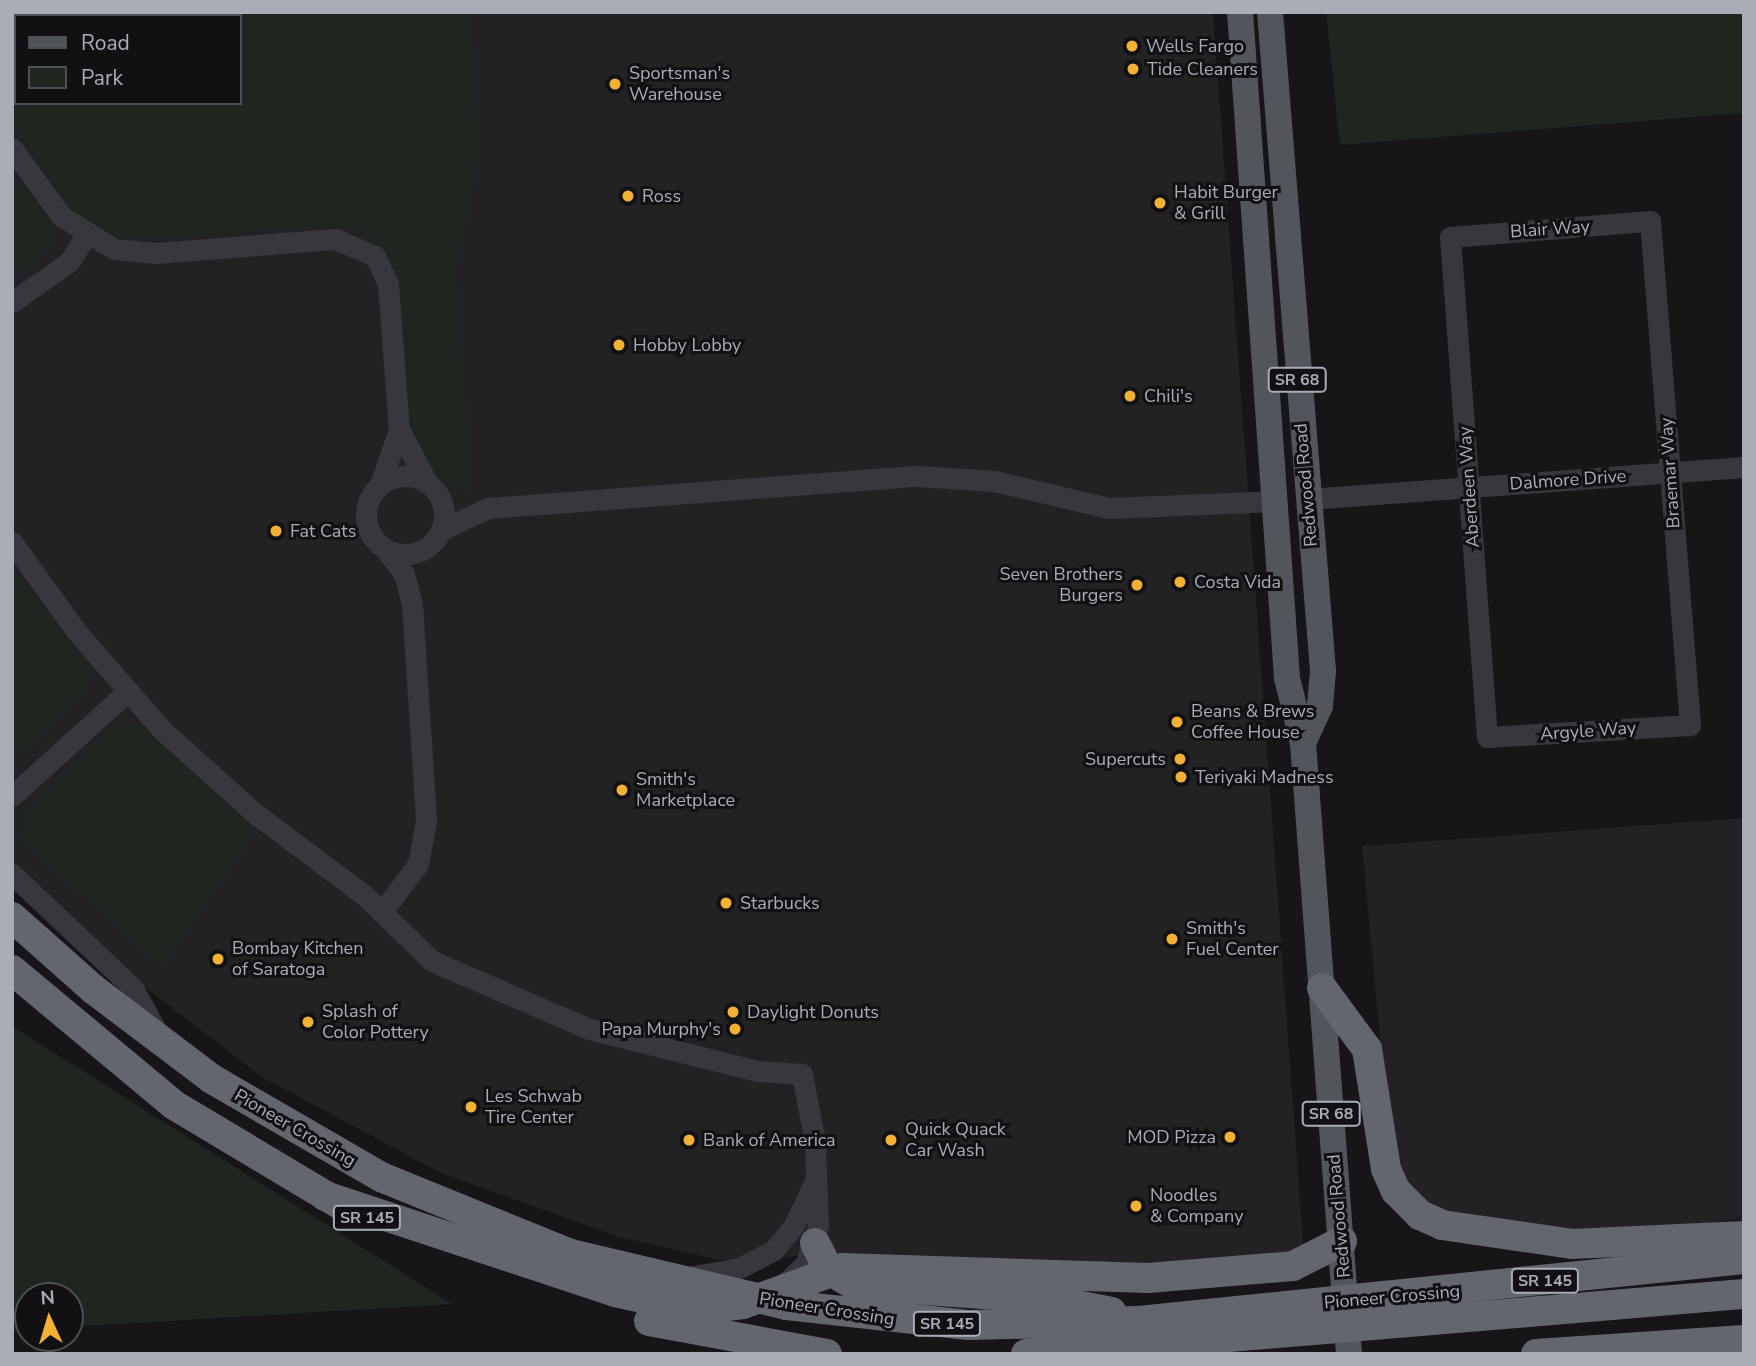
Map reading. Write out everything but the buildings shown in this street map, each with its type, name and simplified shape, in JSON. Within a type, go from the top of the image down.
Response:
[{"type":"highway","name":"Pioneer Crossing","points":[[12,917],[162,1043],[302,1135],[411,1191],[520,1237],[661,1279],[758,1299],[927,1323],[1139,1321],[1348,1327],[1744,1259]]},
{"type":"highway","name":"SR 145","points":[[12,970],[174,1105],[325,1196],[534,1285],[659,1323],[786,1351],[827,1354]]},
{"type":"highway","points":[[1322,988],[1367,1049],[1386,1169],[1396,1191],[1420,1215],[1442,1225],[1572,1244],[1744,1236]]},
{"type":"highway","points":[[325,1196],[667,1306],[712,1310],[758,1299],[784,1284],[829,1270],[1188,1276],[1293,1266],[1342,1241]]},
{"type":"highway","points":[[815,1242],[829,1270],[865,1287],[1041,1298],[1139,1321]]},
{"type":"highway","name":"Pioneer Crossing","points":[[1026,1354],[1744,1294]]},
{"type":"highway","points":[[1536,1354],[1744,1340]]},
{"type":"main road","name":"Redwood Road","points":[[1240,12],[1287,678],[1303,743],[1348,1327]]},
{"type":"main road","name":"Redwood Road","points":[[1270,12],[1323,689],[1303,743]]},
{"type":"street","points":[[12,148],[61,216],[86,236],[141,253],[335,239],[366,248],[388,284],[399,429],[366,519],[404,574],[412,604],[426,836],[412,875],[382,912]]},
{"type":"street","name":"Blair Way","points":[[1450,237],[1650,221]]},
{"type":"street","name":"Braemar Way","points":[[1650,221],[1690,725]]},
{"type":"street","points":[[12,302],[69,262],[86,236]]},
{"type":"street","name":"Aberdeen Way","points":[[1450,237],[1487,737]]},
{"type":"street","points":[[399,429],[444,510],[437,536],[418,571],[412,604]]},
{"type":"street","name":"Dalmore Drive","points":[[1308,499],[1744,467]]},
{"type":"street","points":[[386,550],[412,553],[488,508],[945,475],[1109,508],[1273,501]]},
{"type":"street","points":[[380,485],[404,476],[488,508]]},
{"type":"street","points":[[12,542],[127,692],[227,790],[382,912],[432,961],[543,1012],[723,1063],[802,1073],[815,1177],[815,1242],[806,1263],[784,1284]]},
{"type":"street","points":[[12,796],[127,692]]},
{"type":"street","name":"Argyle Way","points":[[1487,737],[1690,725]]},
{"type":"street","points":[[12,874],[133,988],[162,1043]]},
{"type":"street","points":[[661,1279],[739,1268],[763,1258],[789,1234],[815,1177]]},
{"type":"shaded area","points":[[60,12],[1213,12],[1304,1255],[1162,1267],[851,1254],[720,1260],[619,1237],[441,1173],[262,1077],[124,971],[12,867],[12,46],[14,105],[242,105],[242,14]]},
{"type":"shaded area","points":[[1744,818],[1744,1219],[1594,1234],[1458,1218],[1420,1204],[1391,1154],[1362,846]]},
{"type":"green space","points":[[470,12],[481,148],[456,271],[472,491],[441,484],[411,434],[395,273],[370,235],[345,225],[148,239],[113,236],[69,209],[12,121],[14,82],[14,105],[242,105],[242,14],[56,14]]},
{"type":"green space","points":[[1326,12],[1744,12],[1744,113],[1340,145]]},
{"type":"green space","points":[[12,170],[55,229],[57,242],[12,281]]},
{"type":"green space","points":[[12,566],[92,672],[86,693],[12,760]]},
{"type":"green space","points":[[138,723],[256,831],[162,966],[19,837],[29,832],[25,816],[67,772],[118,726]]},
{"type":"green space","points":[[12,1026],[452,1304],[84,1326],[84,1282],[14,1282],[12,1331]]},
{"type":"place","name":"Wells Fargo","points":[[1132,46]]},
{"type":"place","name":"Tide Cleaners","points":[[1133,69]]},
{"type":"place","name":"Sportsman's Warehouse","points":[[615,84]]},
{"type":"place","name":"Ross","points":[[628,196]]},
{"type":"place","name":"Habit Burger & Grill","points":[[1160,203]]},
{"type":"place","name":"Hobby Lobby","points":[[619,345]]},
{"type":"place","name":"Chili's","points":[[1130,396]]},
{"type":"place","name":"Fat Cats","points":[[276,531]]},
{"type":"place","name":"Costa Vida","points":[[1180,582]]},
{"type":"place","name":"Seven Brothers Burgers","points":[[1137,585]]},
{"type":"place","name":"Beans & Brews Coffee House","points":[[1177,722]]},
{"type":"place","name":"Supercuts","points":[[1180,759]]},
{"type":"place","name":"Teriyaki Madness","points":[[1181,777]]},
{"type":"place","name":"Smith's Marketplace","points":[[622,790]]},
{"type":"place","name":"Starbucks","points":[[726,903]]},
{"type":"place","name":"Smith's Fuel Center","points":[[1172,939]]},
{"type":"place","name":"Bombay Kitchen of Saratoga","points":[[218,959]]},
{"type":"place","name":"Daylight Donuts","points":[[733,1012]]},
{"type":"place","name":"Splash of Color Pottery","points":[[308,1022]]},
{"type":"place","name":"Papa Murphy's","points":[[735,1029]]},
{"type":"place","name":"Les Schwab Tire Center","points":[[471,1107]]},
{"type":"place","name":"MOD Pizza","points":[[1230,1137]]},
{"type":"place","name":"Bank of America","points":[[689,1140]]},
{"type":"place","name":"Quick Quack Car Wash","points":[[891,1140]]},
{"type":"place","name":"Noodles & Company","points":[[1136,1206]]}]
